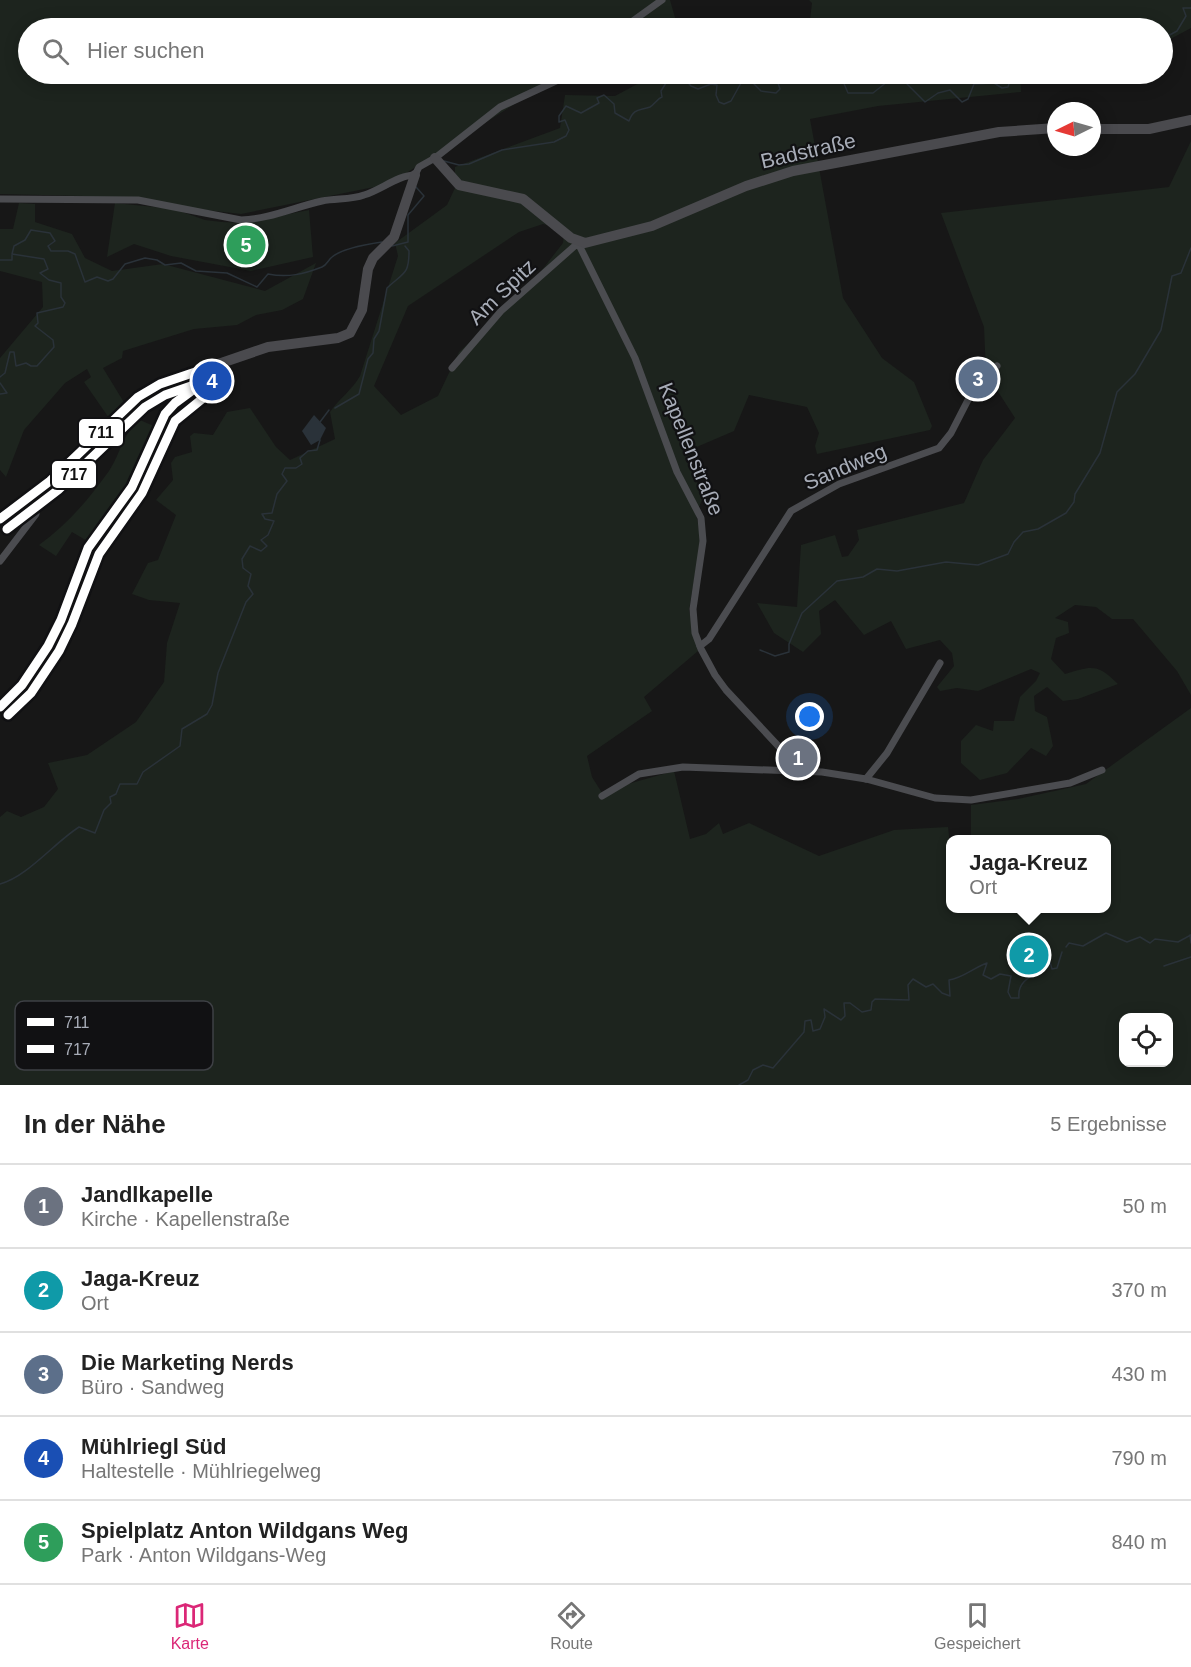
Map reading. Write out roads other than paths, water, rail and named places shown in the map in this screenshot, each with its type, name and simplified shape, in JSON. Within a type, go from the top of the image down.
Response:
[{"type":"street","points":[[637,18],[662,0]]},
{"type":"street","points":[[0,519],[28,499],[144,393],[168,381],[268,346],[338,338],[350,333],[362,310],[368,269],[372,258],[388,244],[398,229],[415,175],[425,162],[435,158],[500,107],[549,84]]},
{"type":"street","points":[[1101,129],[1149,129],[1191,120]]},
{"type":"street","name":"Badstraße","points":[[578,243],[652,226],[746,186],[793,171],[999,132],[1047,129]]},
{"type":"street","name":"Kapellenstraße","points":[[435,158],[459,185],[523,199],[578,243],[635,358],[677,472],[701,518],[703,541],[693,609],[695,633],[700,646],[714,675],[782,750],[791,772]]},
{"type":"street","points":[[0,200],[138,200],[225,218],[248,219],[323,201],[357,198],[377,191],[407,175],[415,175]]},
{"type":"street","name":"Am Spitz","points":[[452,368],[501,311],[578,243]]},
{"type":"street","points":[[0,707],[22,685],[44,653],[61,620],[88,548],[132,487],[165,414],[175,403],[209,378],[213,366]]},
{"type":"street","name":"Sandweg","points":[[700,646],[710,639],[791,511],[838,484],[939,448],[951,433],[969,398],[997,366]]},
{"type":"street","points":[[0,561],[36,514],[36,509],[28,499]]},
{"type":"street","points":[[866,778],[893,744],[940,663]]},
{"type":"street","points":[[602,796],[633,776],[660,769],[708,766],[822,772],[866,778],[935,798],[971,800],[1070,783],[1102,770]]},
{"type":"waterway","points":[[1173,33],[1177,31],[1186,16],[1183,8],[1191,8]]},
{"type":"waterway","points":[[444,161],[459,165],[469,164],[502,150],[554,142],[566,136],[569,130],[565,120],[559,122],[559,116],[566,106],[581,113],[599,103],[597,98],[604,95],[614,104],[615,113],[629,121],[635,112],[650,107],[662,97],[661,91],[665,84]]},
{"type":"waterway","points":[[689,84],[698,89],[711,84]]},
{"type":"waterway","points":[[711,84],[717,85],[716,95],[719,102],[724,104],[731,101],[740,84]]},
{"type":"waterway","points":[[754,84],[761,91],[776,93],[780,89],[778,84]]},
{"type":"waterway","points":[[844,84],[848,93],[873,93],[884,84]]},
{"type":"waterway","points":[[907,84],[925,102],[938,93],[950,90],[962,102],[968,99],[974,84]]},
{"type":"waterway","points":[[996,84],[1002,88],[1008,87],[1009,84]]},
{"type":"waterway","points":[[392,246],[408,242],[408,215],[424,196],[416,187]]},
{"type":"waterway","points":[[0,377],[5,373],[10,352],[14,352],[16,366],[26,363],[37,366],[54,347],[53,340],[35,326],[38,323],[37,313],[63,307],[65,303],[61,297],[61,283],[49,280],[40,273],[48,269],[44,259],[12,254],[14,246],[25,240],[31,230],[50,233],[55,241],[48,246],[51,251],[68,251],[75,254],[85,282],[97,277],[108,281],[113,279],[125,264],[145,258],[157,260],[165,265],[181,263],[196,271],[227,273],[257,287],[268,274],[296,275],[309,272],[324,266],[342,251],[382,242]]},
{"type":"waterway","points":[[335,408],[359,394],[368,359],[373,353],[374,339],[379,331],[387,288],[407,269],[409,251],[405,246]]},
{"type":"waterway","points":[[760,650],[775,656],[789,652],[789,644],[802,613],[837,581],[863,577],[877,569],[897,571],[946,562],[978,565],[1008,554],[1014,542],[1023,532],[1038,529],[1066,513],[1100,453],[1117,392],[1135,374],[1161,330],[1172,276],[1181,273],[1191,248]]},
{"type":"waterway","points":[[0,260],[12,260],[12,255]]},
{"type":"waterway","points":[[0,383],[7,393],[0,394]]},
{"type":"waterway","points":[[320,422],[329,410]]},
{"type":"waterway","points":[[0,884],[30,867],[79,827],[95,833],[104,810],[111,803],[110,797],[116,794],[120,784],[137,784],[143,772],[180,746],[182,729],[207,714],[212,705],[218,673],[246,602],[253,594],[248,586],[251,574],[243,568],[242,559],[250,546],[261,551],[267,546],[261,540],[268,535],[274,521],[265,519],[262,514],[272,513],[277,494],[287,481],[282,474],[285,468],[296,468],[302,464],[300,458],[308,451],[317,450],[320,440]]},
{"type":"waterway","points":[[1066,947],[1069,943],[1083,946],[1106,933],[1127,942],[1140,937],[1150,943],[1155,939],[1178,942],[1191,935]]},
{"type":"waterway","points":[[1190,935],[1191,943]]},
{"type":"waterway","points":[[739,1085],[748,1080],[753,1070],[763,1065],[773,1068],[804,1032],[805,1021],[811,1020],[813,1031],[820,1029],[825,1017],[824,1009],[841,1020],[845,1016],[844,1003],[850,1003],[862,1012],[871,1010],[875,999],[909,1000],[908,985],[913,979],[926,987],[933,984],[942,993],[950,996],[949,980],[987,963],[983,975],[991,979],[1000,974],[1011,976],[1008,992],[1011,998],[1019,998],[1022,984],[1040,971],[1042,965],[1050,962],[1052,969],[1057,968],[1062,952]]},
{"type":"waterway","points":[[1164,966],[1191,957]]},
{"type":"place","name":"Spielplatz Anton Wildgans Weg","points":[[246,245]]},
{"type":"place","name":"Die Marketing Nerds","points":[[978,379]]},
{"type":"place","name":"Mühlriegl Süd","points":[[212,381]]},
{"type":"place","name":"Jandlkapelle","points":[[798,758]]},
{"type":"place","name":"Jaga-Kreuz","points":[[1029,955]]}]
